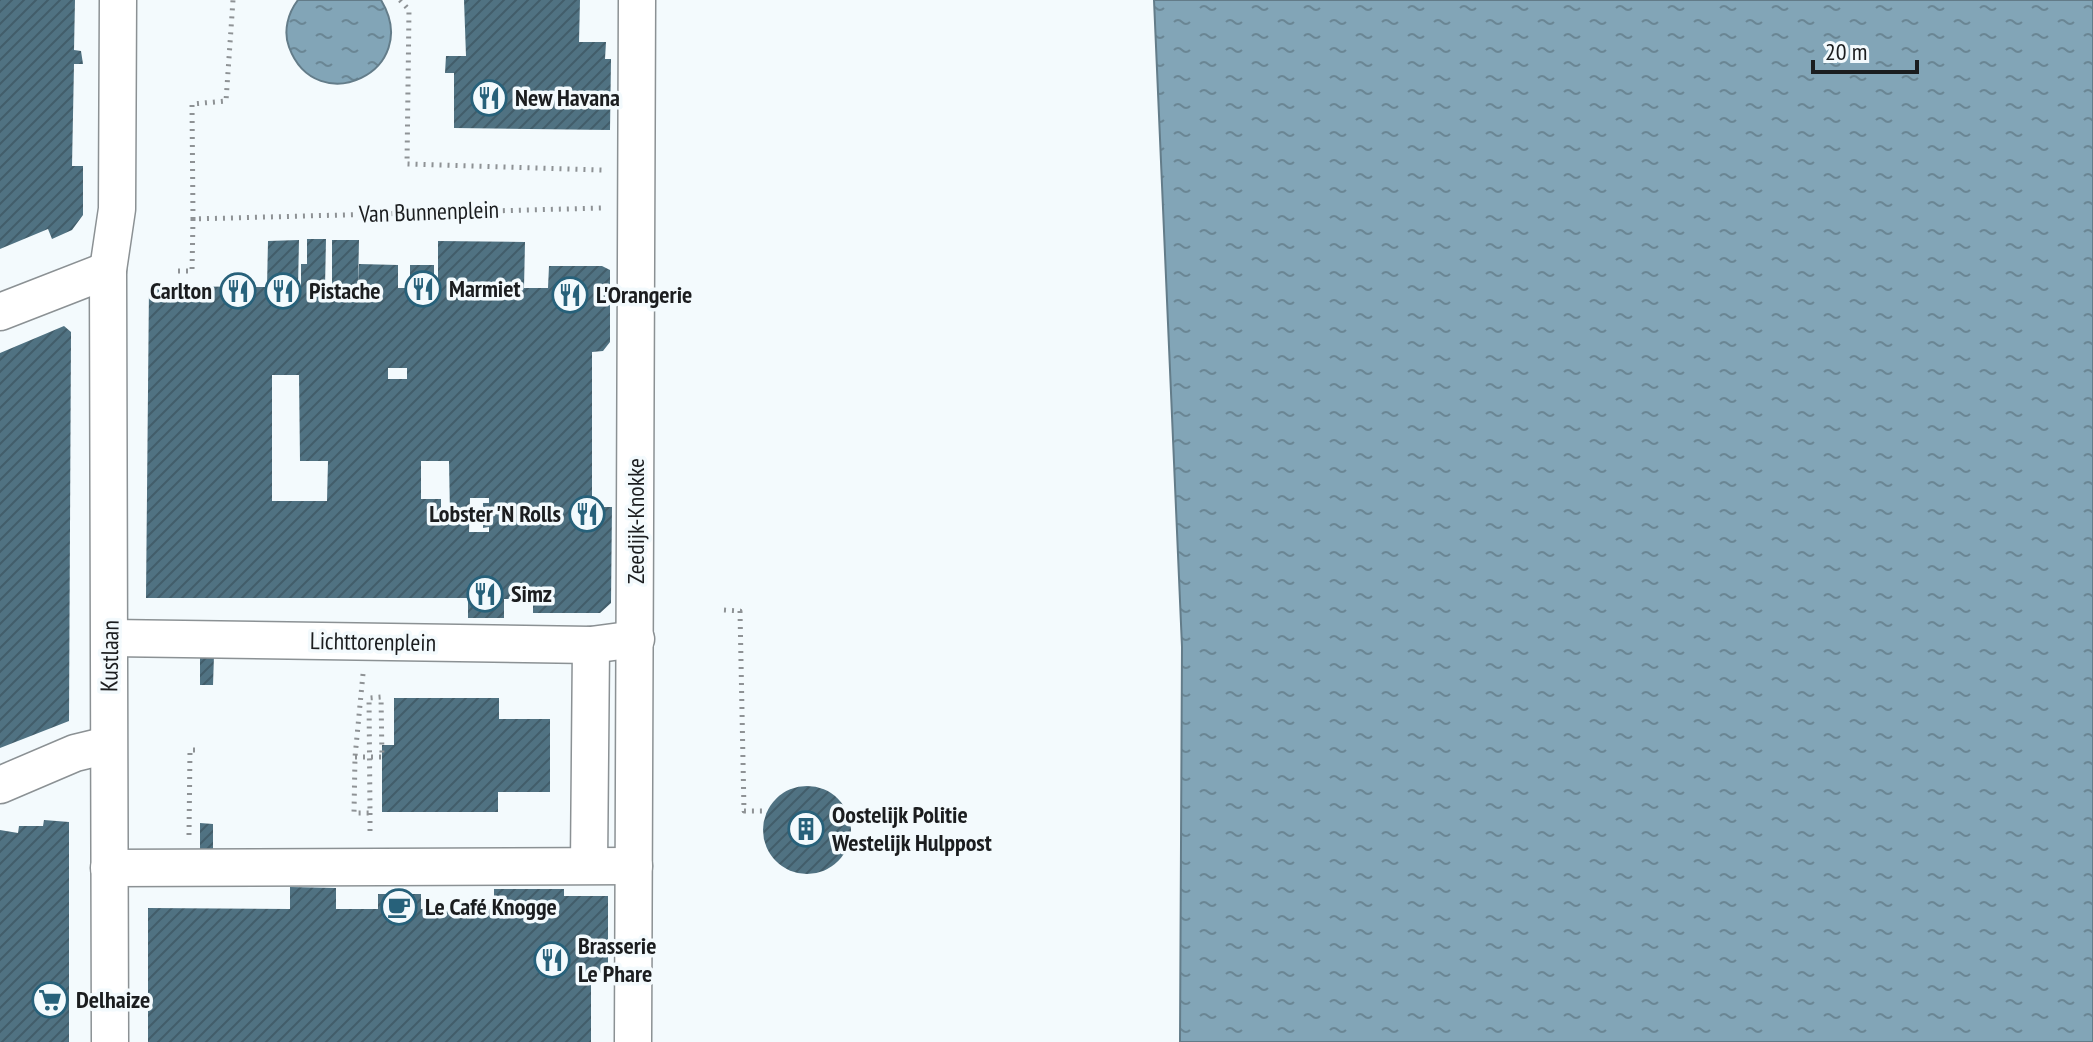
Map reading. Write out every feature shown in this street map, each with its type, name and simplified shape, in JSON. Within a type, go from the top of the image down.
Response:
[{"type":"street","points":[[0,312],[108,270],[117,209],[118,0]]},
{"type":"street","name":"Zeedijk-Knokke","points":[[633,1042],[637,0]]},
{"type":"street","name":"Kustlaan","points":[[108,270],[110,1042]]},
{"type":"street","name":"Lichttorenplein","points":[[111,638],[591,645],[636,639]]},
{"type":"street","points":[[589,865],[591,645]]},
{"type":"street","points":[[0,785],[75,753],[108,745]]},
{"type":"street","points":[[109,868],[634,866]]},
{"type":"path","points":[[178,271],[192,271],[192,104],[226,101],[233,0]]},
{"type":"path","name":"Van Bunnenplein","points":[[400,0],[409,10],[407,164],[602,170],[618,168],[635,144]]},
{"type":"path","name":"Van Bunnenplein","points":[[193,219],[636,207]]},
{"type":"path","points":[[724,610],[740,611],[744,811],[767,811]]},
{"type":"path","points":[[355,757],[368,757],[382,758],[381,697],[369,698],[368,757],[370,813],[354,813],[355,757],[364,641]]},
{"type":"path","points":[[188,867],[190,750],[200,750]]},
{"type":"water","points":[[298,0],[381,0],[390,25],[389,48],[378,66],[361,78],[341,83],[321,81],[302,69],[286,35],[289,16]]},
{"type":"water","points":[[1154,0],[2093,0],[2093,1042],[1180,1042],[1182,647]]},
{"type":"building","points":[[0,0],[75,0],[74,50],[81,51],[83,64],[74,64],[72,166],[83,166],[83,215],[72,230],[52,239],[48,229],[0,249]]},
{"type":"building","points":[[464,0],[580,0],[579,42],[606,42],[605,59],[611,59],[610,130],[454,128],[454,73],[445,73],[446,56],[466,56]]},
{"type":"building","points":[[307,239],[326,239],[325,287],[332,287],[332,240],[359,240],[358,288],[359,264],[398,265],[398,288],[410,288],[410,265],[434,265],[434,288],[438,288],[438,241],[525,242],[524,288],[548,288],[549,266],[602,266],[610,270],[610,342],[603,351],[592,352],[592,507],[612,507],[611,603],[600,613],[533,613],[533,599],[504,599],[504,618],[468,618],[468,598],[146,598],[149,286],[267,287],[268,241],[299,240],[298,287],[301,287],[301,264],[307,264]],"holes":[[[388,368],[407,368],[407,379],[388,379]],[[272,375],[299,375],[300,461],[328,461],[327,501],[272,501]],[[421,461],[449,461],[450,514],[441,514],[441,499],[421,499]],[[470,498],[489,498],[489,503],[483,503],[483,528],[489,527],[489,532],[469,532]]]},
{"type":"building","points":[[64,326],[71,332],[69,721],[0,748],[0,353]]},
{"type":"building","points":[[200,655],[214,655],[213,685],[200,685]]},
{"type":"building","points":[[394,698],[499,698],[499,719],[550,719],[550,792],[498,792],[498,812],[382,812],[382,745],[394,745]]},
{"type":"building","name":"Oostelijk Politie Westelijk Hulppost","points":[[807,786],[832,793],[844,805],[851,830],[844,855],[832,867],[807,874],[782,867],[770,855],[763,830],[770,805],[782,793]]},
{"type":"building","points":[[44,820],[69,822],[69,1042],[0,1042],[0,830],[18,833],[19,826],[43,826]]},
{"type":"building","points":[[200,823],[213,824],[213,853],[200,853]]},
{"type":"building","points":[[290,887],[336,888],[336,909],[378,909],[378,894],[421,894],[421,909],[494,909],[494,889],[564,889],[564,896],[608,896],[608,973],[591,973],[591,1042],[148,1042],[148,908],[290,909]]},
{"type":"place","name":"New Havana","points":[[489,98]]},
{"type":"place","name":"Marmiet","points":[[423,289]]},
{"type":"place","name":"Carlton","points":[[238,291]]},
{"type":"place","name":"Pistache","points":[[283,291]]},
{"type":"place","name":"L'Orangerie","points":[[570,295]]},
{"type":"place","name":"Lobster 'N Rolls","points":[[587,514]]},
{"type":"place","name":"Simz","points":[[485,594]]},
{"type":"place","name":"Oostelijk Politie Westelijk Hulppost","points":[[806,829]]},
{"type":"place","name":"Le Café Knogge","points":[[399,907]]},
{"type":"place","name":"Brasserie Le Phare","points":[[552,960]]},
{"type":"place","name":"Delhaize","points":[[50,1000]]}]
